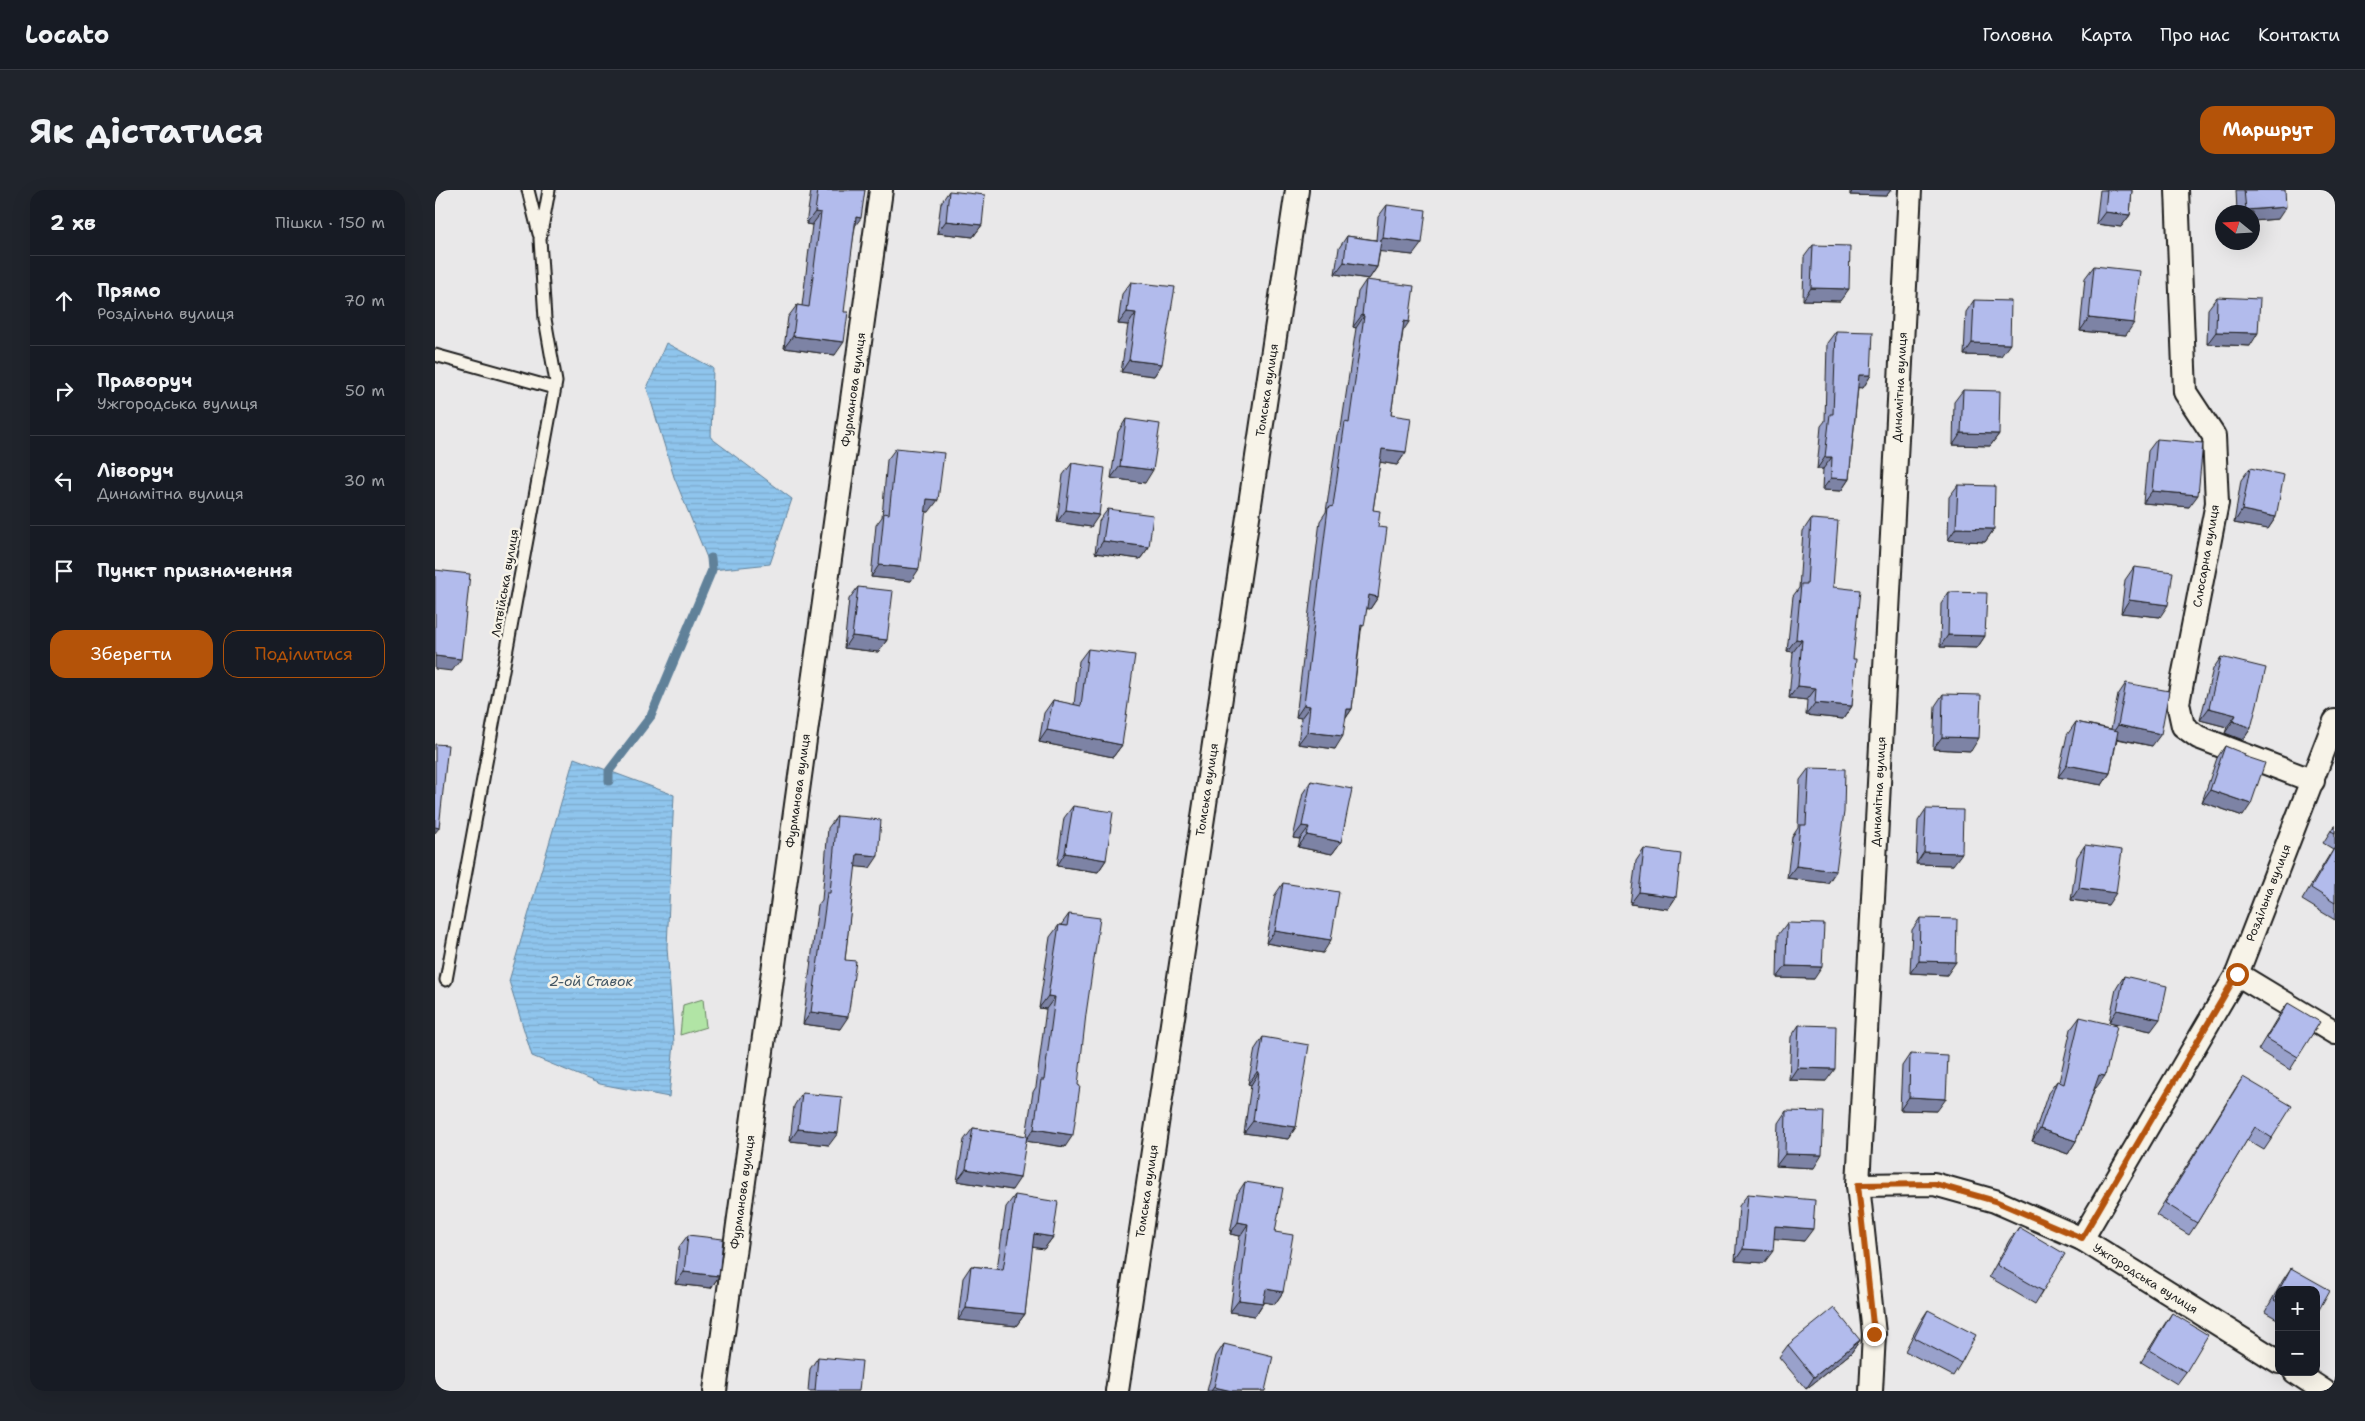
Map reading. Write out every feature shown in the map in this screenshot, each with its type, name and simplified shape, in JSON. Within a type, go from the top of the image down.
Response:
[{"type":"street","name":"Фурманова вулиця","points":[[715,1391],[881,190]]},
{"type":"street","name":"Томська вулиця","points":[[1117,1391],[1297,190]]},
{"type":"street","name":"Динамітна вулиця","points":[[1871,1391],[1874,1334],[1858,1185],[1909,190]]},
{"type":"street","name":"Слюсарна вулиця","points":[[2177,190],[2185,392],[2214,436],[2217,503],[2178,703],[2183,726],[2198,736],[2313,781]]},
{"type":"street","name":"Роздільна вулиця","points":[[2082,1238],[2237,974],[2335,721]]},
{"type":"street","points":[[2237,974],[2335,1033]]},
{"type":"street","name":"Ужгородська вулиця","points":[[1858,1185],[1935,1184],[1995,1201],[2082,1238],[2275,1359]]},
{"type":"street","points":[[2301,1376],[2325,1391]]},
{"type":"street","points":[[2329,1391],[2335,1381]]},
{"type":"lane","points":[[528,190],[541,239]]},
{"type":"lane","name":"Латвiйська вулиця","points":[[446,980],[555,382],[545,319],[541,239],[549,190]]},
{"type":"lane","points":[[435,355],[554,388]]},
{"type":"green space","points":[[703,999],[706,1027],[680,1035],[683,1005]]},
{"type":"water","points":[[666,343],[713,368],[711,438],[792,499],[770,564],[712,570],[674,477],[647,388]]},
{"type":"water","name":"2-ой Ставок","points":[[574,758],[674,795],[667,947],[674,1043],[669,1097],[600,1084],[532,1056],[509,981]]},
{"type":"building","points":[[818,190],[865,190],[861,218],[856,217],[844,312],[848,312],[844,342],[793,336],[797,305],[809,307],[821,213],[815,212]]},
{"type":"building","points":[[2107,190],[2132,190],[2130,215],[2105,212]]},
{"type":"building","points":[[2244,190],[2285,190],[2286,207],[2260,209],[2260,205],[2246,205]]},
{"type":"building","points":[[949,191],[985,195],[982,225],[946,221]]},
{"type":"building","points":[[1387,205],[1426,210],[1422,243],[1383,238]]},
{"type":"building","points":[[1347,236],[1381,241],[1377,267],[1344,262]]},
{"type":"building","points":[[1813,245],[1850,246],[1849,289],[1811,288]]},
{"type":"building","points":[[2094,266],[2140,271],[2134,323],[2089,318]]},
{"type":"building","points":[[1366,280],[1414,286],[1409,322],[1404,321],[1391,415],[1411,418],[1406,452],[1382,449],[1373,510],[1380,511],[1378,527],[1387,528],[1378,597],[1369,595],[1364,626],[1361,625],[1352,709],[1347,709],[1343,736],[1307,732],[1310,706],[1304,705],[1328,508],[1333,506],[1345,422],[1349,423],[1364,316],[1362,315]]},
{"type":"building","points":[[1131,282],[1175,287],[1162,364],[1129,360],[1136,313],[1127,312]]},
{"type":"building","points":[[2217,297],[2260,299],[2258,333],[2216,332]]},
{"type":"building","points":[[1974,300],[2011,301],[2010,344],[1972,343]]},
{"type":"building","points":[[1836,331],[1873,332],[1871,375],[1859,375],[1849,479],[1831,478],[1832,457],[1825,457],[1830,414],[1833,414]]},
{"type":"building","points":[[1963,390],[2000,391],[1999,434],[1961,433]]},
{"type":"building","points":[[1126,419],[1160,424],[1153,470],[1120,466]]},
{"type":"building","points":[[2157,439],[2203,443],[2198,495],[2152,491]]},
{"type":"building","points":[[896,448],[944,453],[938,500],[927,499],[919,569],[879,565],[884,513],[889,514]]},
{"type":"building","points":[[1072,463],[1105,468],[1099,515],[1066,510]]},
{"type":"building","points":[[2250,468],[2284,475],[2276,517],[2242,510]]},
{"type":"building","points":[[1958,485],[1995,486],[1994,529],[1956,528]]},
{"type":"building","points":[[1108,509],[1153,515],[1149,547],[1103,541]]},
{"type":"building","points":[[1811,519],[1838,521],[1833,587],[1860,590],[1853,659],[1856,659],[1852,706],[1815,703],[1816,688],[1798,686],[1802,640],[1796,639],[1801,584],[1807,584]]},
{"type":"building","points":[[2134,567],[2173,572],[2168,605],[2129,600]]},
{"type":"building","points":[[435,570],[470,574],[461,659],[435,656]]},
{"type":"building","points":[[858,587],[893,591],[887,640],[852,636]]},
{"type":"building","points":[[1949,592],[1987,593],[1985,636],[1948,635]]},
{"type":"building","points":[[1088,649],[1135,655],[1122,745],[1047,730],[1053,700],[1081,706]]},
{"type":"building","points":[[2221,657],[2266,668],[2251,728],[2233,721],[2236,715],[2209,708]]},
{"type":"building","points":[[2126,683],[2169,691],[2161,734],[2118,725]]},
{"type":"building","points":[[1943,694],[1981,695],[1979,738],[1942,737]]},
{"type":"building","points":[[2076,722],[2118,731],[2110,773],[2067,765]]},
{"type":"building","points":[[435,744],[448,745],[439,828],[435,827]]},
{"type":"building","points":[[2225,746],[2245,754],[2244,756],[2265,763],[2251,804],[2210,790]]},
{"type":"building","points":[[1809,768],[1845,769],[1844,812],[1836,871],[1796,866],[1800,825],[1806,825]]},
{"type":"building","points":[[1311,781],[1352,789],[1341,842],[1307,835],[1309,827],[1302,826]]},
{"type":"building","points":[[1073,806],[1113,812],[1106,860],[1065,853]]},
{"type":"building","points":[[1926,809],[1963,810],[1962,853],[1924,852]]},
{"type":"building","points":[[837,816],[881,820],[878,856],[857,854],[845,960],[856,961],[848,1017],[811,1012],[827,893],[830,893]]},
{"type":"building","points":[[2335,825],[2335,833],[2331,831]]},
{"type":"building","points":[[2085,845],[2122,850],[2116,893],[2079,888]]},
{"type":"building","points":[[2335,847],[2335,903],[2311,888]]},
{"type":"building","points":[[1644,849],[1681,854],[1676,897],[1639,892]]},
{"type":"building","points":[[1283,883],[1339,892],[1331,940],[1275,931]]},
{"type":"building","points":[[1069,914],[1100,918],[1086,1014],[1078,1085],[1080,1086],[1073,1135],[1034,1129],[1041,1080],[1044,1080],[1055,997],[1048,996],[1059,925],[1067,926]]},
{"type":"building","points":[[1920,918],[1957,919],[1956,962],[1919,961]]},
{"type":"building","points":[[1787,923],[1824,924],[1822,967],[1786,966]]},
{"type":"building","points":[[2124,976],[2167,986],[2160,1019],[2117,1010]]},
{"type":"building","points":[[2288,1003],[2320,1022],[2298,1057],[2266,1038]]},
{"type":"building","points":[[2080,1017],[2117,1026],[2105,1076],[2099,1075],[2076,1141],[2040,1129],[2057,1081],[2064,1084]]},
{"type":"building","points":[[1799,1025],[1836,1026],[1835,1069],[1797,1068]]},
{"type":"building","points":[[1263,1037],[1309,1045],[1296,1127],[1253,1121],[1259,1072],[1257,1072]]},
{"type":"building","points":[[1910,1054],[1948,1056],[1946,1099],[1909,1097]]},
{"type":"building","points":[[2243,1077],[2292,1106],[2272,1138],[2255,1127],[2197,1223],[2165,1203]]},
{"type":"building","points":[[802,1093],[842,1097],[838,1133],[798,1129]]},
{"type":"building","points":[[1786,1111],[1824,1112],[1822,1155],[1785,1154]]},
{"type":"building","points":[[973,1128],[1027,1136],[1020,1178],[966,1169]]},
{"type":"building","points":[[1245,1182],[1283,1188],[1275,1232],[1293,1235],[1283,1292],[1266,1289],[1263,1303],[1239,1300],[1248,1224],[1238,1222]]},
{"type":"building","points":[[1748,1194],[1815,1200],[1813,1229],[1775,1226],[1773,1251],[1743,1249]]},
{"type":"building","points":[[1015,1195],[1058,1202],[1053,1237],[1034,1234],[1025,1314],[966,1308],[971,1266],[1003,1270]]},
{"type":"building","points":[[2019,1227],[2065,1254],[2043,1291],[1997,1265]]},
{"type":"building","points":[[688,1235],[723,1239],[719,1276],[684,1272]]},
{"type":"building","points":[[2291,1268],[2330,1290],[2320,1308],[2320,1286],[2281,1286]]},
{"type":"building","points":[[1834,1308],[1860,1340],[1814,1377],[1788,1345]]},
{"type":"building","points":[[1928,1310],[1976,1335],[1961,1363],[1914,1338]]},
{"type":"building","points":[[2172,1313],[2208,1335],[2186,1372],[2150,1350]]},
{"type":"building","points":[[1224,1344],[1273,1356],[1265,1391],[1232,1391],[1214,1387]]},
{"type":"building","points":[[818,1357],[862,1361],[859,1391],[815,1391]]},
{"type":"waterway","points":[[609,781],[609,771],[651,716],[712,570],[711,558]]},
{"type":"route","points":[[1874,1334],[1858,1185],[1935,1184],[1995,1201],[2082,1238],[2237,974]]}]
